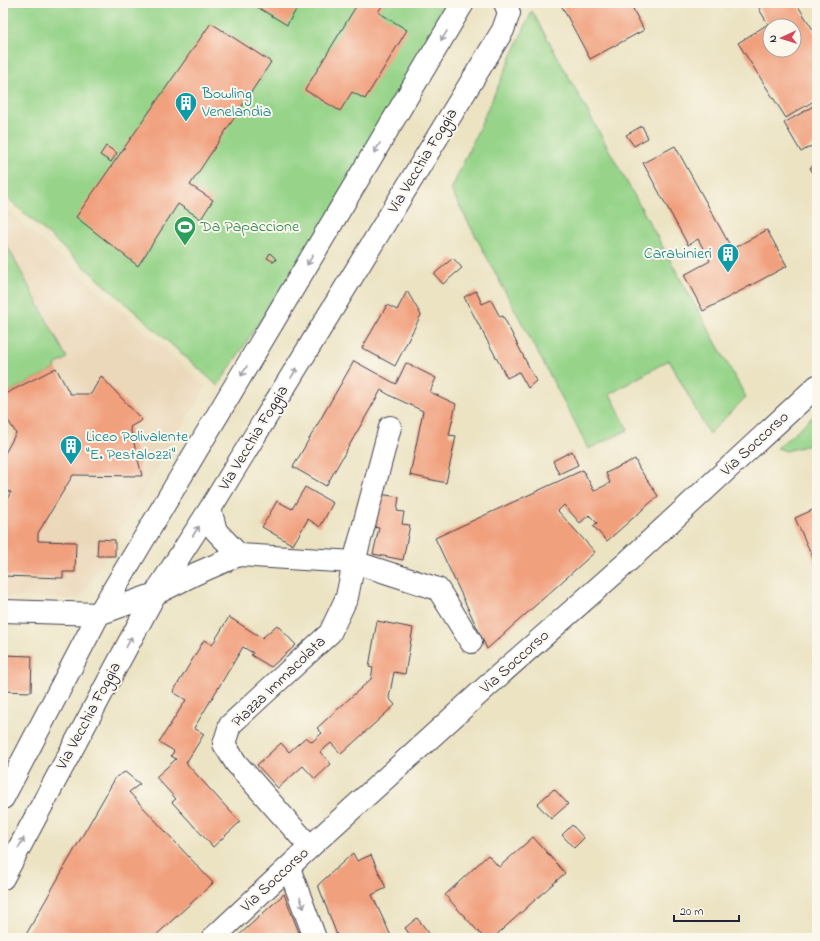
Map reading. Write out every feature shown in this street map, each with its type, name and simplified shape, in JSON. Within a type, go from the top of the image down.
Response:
[{"type":"street","points":[[3,798],[99,614],[464,3]]},
{"type":"street","name":"Via Vecchia Foggia","points":[[3,878],[154,594],[210,509],[503,30],[509,13],[505,3]]},
{"type":"street","name":"Via Soccorso","points":[[213,938],[310,847],[495,679],[625,564],[817,386]]},
{"type":"street","name":"Piazza Immacolata","points":[[310,847],[236,763],[224,744],[230,725],[330,633],[347,597],[354,562],[390,427]]},
{"type":"street","points":[[210,509],[216,531],[239,555]]},
{"type":"street","points":[[3,611],[99,614],[154,594],[239,555],[354,562],[438,589],[471,642]]},
{"type":"street","points":[[289,868],[315,938]]},
{"type":"shaded area","points":[[3,206],[206,386],[80,599],[3,596]]},
{"type":"green space","name":"Da Papaccione","points":[[3,3],[454,3],[372,148],[218,386],[3,194]]},
{"type":"green space","points":[[532,11],[746,397],[709,434],[669,360],[610,394],[628,430],[588,449],[451,190]]},
{"type":"green space","points":[[3,238],[67,358],[55,365],[56,368],[3,395]]},
{"type":"green space","points":[[817,413],[817,443],[786,451],[777,448]]},
{"type":"building","points":[[255,3],[300,3],[287,25],[254,5]]},
{"type":"building","points":[[358,3],[384,3],[378,12],[407,30],[365,99],[352,92],[340,111],[305,90]]},
{"type":"building","points":[[560,3],[630,3],[644,30],[590,59]]},
{"type":"building","points":[[723,3],[733,3],[726,8]]},
{"type":"building","points":[[768,3],[796,3],[817,36],[817,99],[786,118],[738,43],[762,28],[762,58],[802,58],[802,18],[764,18],[759,9]]},
{"type":"building","name":"Bowling Venelandia","points":[[211,23],[271,62],[190,185],[213,200],[201,219],[178,204],[138,266],[76,217]]},
{"type":"building","points":[[817,104],[817,143],[801,152],[784,123]]},
{"type":"building","points":[[642,126],[648,138],[634,146],[626,135]]},
{"type":"building","points":[[106,146],[117,153],[111,162],[100,155]]},
{"type":"building","points":[[675,146],[732,249],[767,230],[787,266],[703,311],[684,275],[710,261],[698,239],[688,245],[643,163]]},
{"type":"building","points":[[817,164],[817,179],[810,168]]},
{"type":"building","points":[[270,253],[276,259],[274,262],[267,258]]},
{"type":"building","points":[[453,258],[462,268],[443,284],[434,274]]},
{"type":"building","points":[[407,291],[421,315],[395,366],[362,348],[387,305],[397,310]]},
{"type":"building","points":[[476,291],[482,304],[491,300],[500,317],[503,316],[536,381],[528,388],[519,372],[507,378],[464,297]]},
{"type":"building","points":[[354,361],[396,384],[406,363],[436,378],[430,392],[456,404],[449,435],[456,436],[446,483],[410,475],[423,411],[381,390],[326,486],[293,467]]},
{"type":"building","name":"Liceo Polivalente \"E. Pestalozzi\"","points":[[56,368],[70,394],[91,394],[101,376],[142,420],[130,427],[142,476],[73,475],[38,533],[38,541],[76,542],[75,572],[63,572],[63,578],[3,576],[3,505],[11,492],[3,491],[3,457],[16,433],[3,413],[3,395]]},
{"type":"building","points":[[572,451],[578,465],[559,474],[553,461]]},
{"type":"building","points":[[635,459],[639,468],[658,496],[607,541],[593,526],[597,523],[589,515],[580,523],[564,505],[558,511],[595,552],[487,649],[435,538],[583,470],[594,491],[610,483],[606,473]]},
{"type":"building","points":[[305,487],[333,503],[320,527],[308,519],[293,545],[262,527],[277,501],[292,509]]},
{"type":"building","points":[[379,494],[399,497],[397,511],[404,512],[402,524],[410,525],[403,560],[373,554],[379,528],[374,527]]},
{"type":"building","points":[[817,508],[817,567],[795,518]]},
{"type":"building","points":[[98,539],[115,540],[115,556],[97,556]]},
{"type":"building","points":[[229,617],[262,638],[277,625],[296,645],[271,667],[251,655],[253,653],[243,647],[194,728],[204,734],[186,763],[240,822],[213,847],[172,802],[176,799],[156,777],[176,759],[171,756],[174,751],[159,742],[186,700],[173,692],[204,640],[212,645]]},
{"type":"building","points":[[377,621],[413,628],[405,674],[394,672],[389,698],[395,705],[341,754],[331,743],[320,752],[331,764],[315,779],[303,766],[278,788],[257,765],[281,743],[289,752],[306,737],[312,742],[322,733],[317,728],[371,679],[373,668],[369,667]]},
{"type":"building","points":[[3,655],[32,656],[31,692],[3,691]]},
{"type":"building","points":[[125,772],[140,784],[129,792],[213,883],[153,938],[24,938],[116,777]]},
{"type":"building","points":[[554,789],[568,804],[551,819],[537,804]]},
{"type":"building","points":[[572,825],[584,838],[574,848],[562,835]]},
{"type":"building","points":[[533,837],[565,873],[493,938],[484,938],[445,895],[488,855],[499,867]]},
{"type":"building","points":[[353,853],[357,861],[371,855],[386,888],[372,895],[392,938],[338,938],[318,885]]},
{"type":"building","points":[[284,894],[301,938],[236,938]]},
{"type":"building","points":[[417,918],[433,938],[412,938],[405,928]]},
{"type":"place","name":"Bowling Venelandia","points":[[186,122]]},
{"type":"place","name":"Da Papaccione","points":[[185,246]]},
{"type":"place","name":"Carabinieri","points":[[728,274]]},
{"type":"place","name":"Liceo Polivalente \"E. Pestalozzi\"","points":[[71,466]]}]
